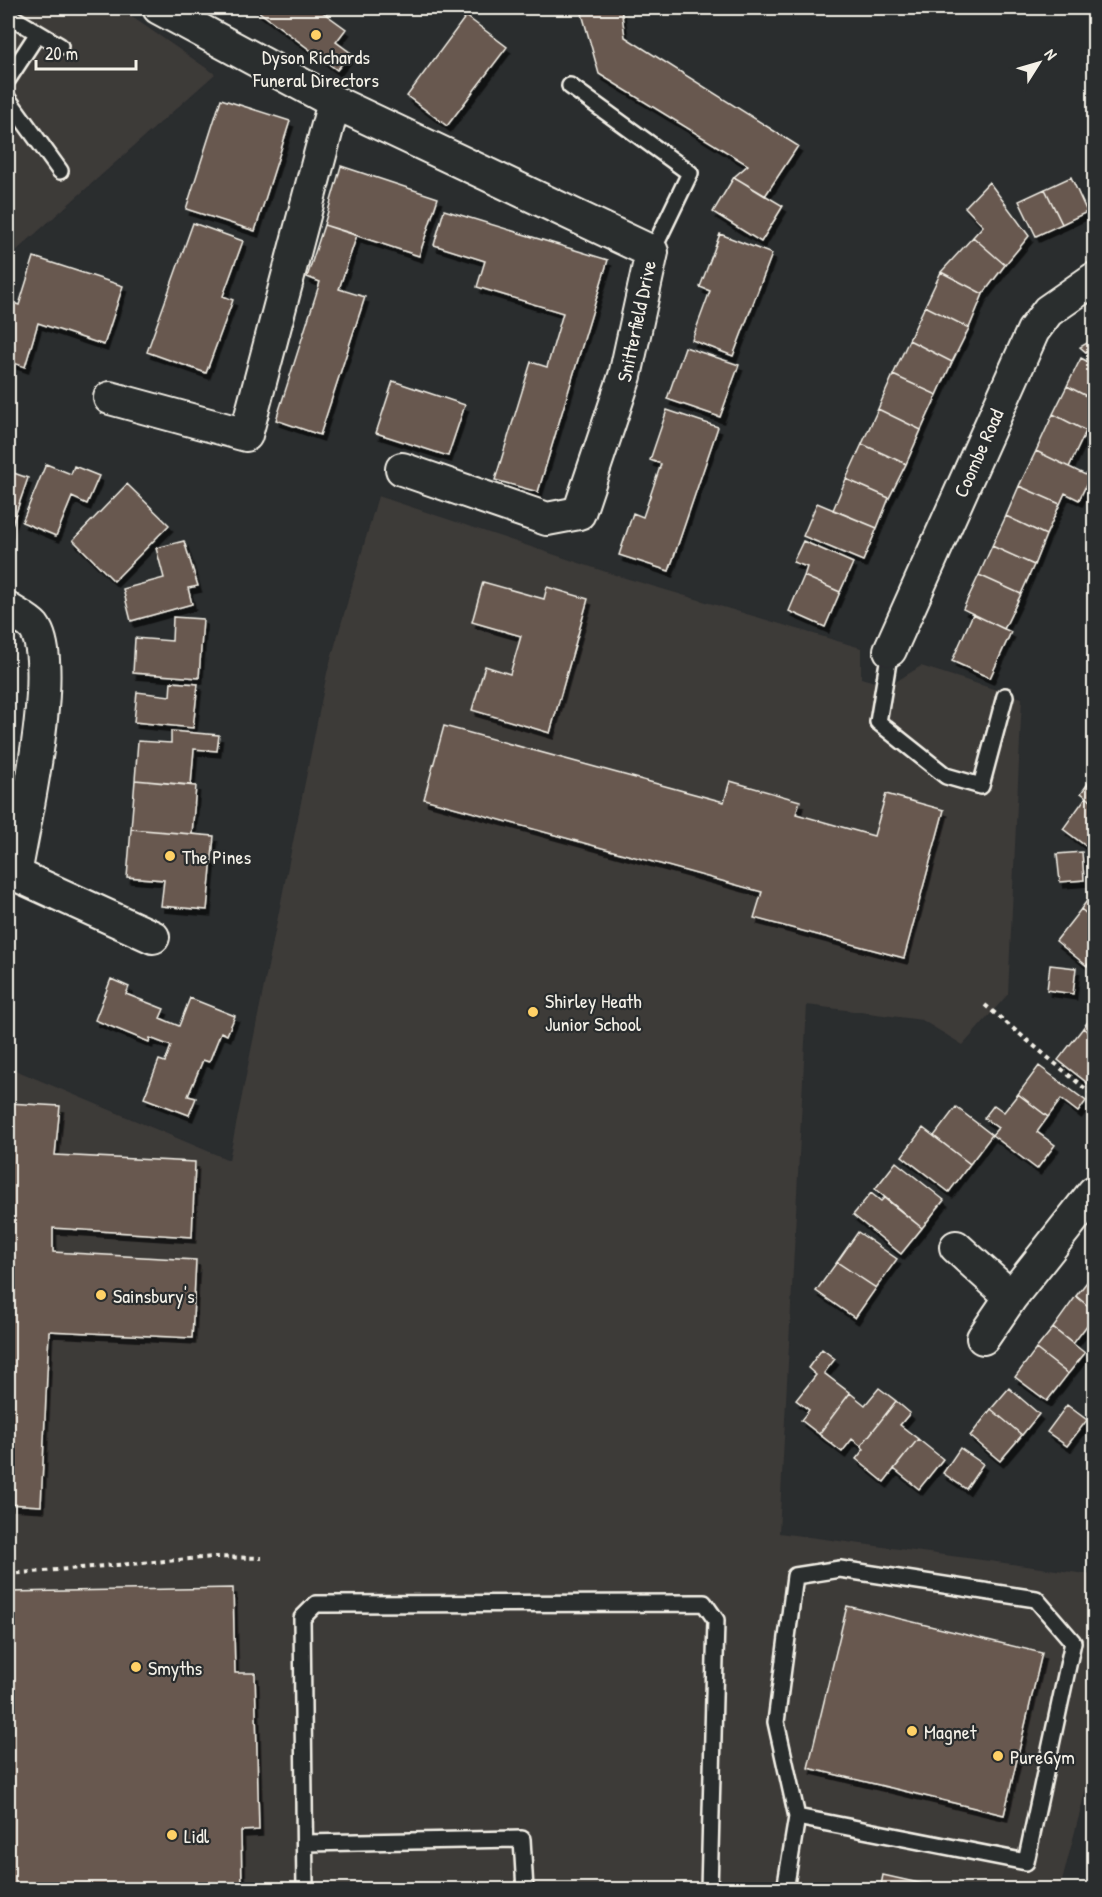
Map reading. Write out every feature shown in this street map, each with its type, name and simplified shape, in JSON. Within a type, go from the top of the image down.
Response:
[{"type":"street","name":"Snitterfield Drive","points":[[159,8],[334,102],[652,252],[625,376],[579,513],[547,519],[402,469]]},
{"type":"street","points":[[111,398],[246,435],[334,102]]},
{"type":"street","name":"Coombe Road","points":[[890,650],[1033,331],[1048,311],[1095,279]]},
{"type":"street","points":[[8,609],[34,627],[44,651],[45,691],[11,873],[153,937]]},
{"type":"street","points":[[983,1338],[1011,1297],[1095,1192]]},
{"type":"street","points":[[956,1247],[1011,1297]]},
{"type":"lane","points":[[8,15],[60,46]]},
{"type":"lane","points":[[8,80],[38,33]]},
{"type":"lane","points":[[570,86],[690,173],[652,252]]},
{"type":"lane","points":[[8,99],[60,171]]},
{"type":"lane","points":[[890,650],[878,722],[946,776],[981,786],[1005,696]]},
{"type":"lane","points":[[785,1890],[796,1817],[776,1722],[795,1576],[840,1569],[1036,1599],[1073,1642],[1026,1862],[796,1817]]},
{"type":"lane","points":[[305,1890],[302,1618],[316,1604],[704,1603],[716,1620],[709,1890]]},
{"type":"lane","points":[[305,1843],[522,1839],[525,1890]]},
{"type":"path","points":[[985,1005],[1095,1096]]},
{"type":"path","points":[[8,1574],[214,1557],[262,1557]]},
{"type":"shaded area","points":[[8,8],[119,8],[215,74],[8,258]]},
{"type":"shaded area","points":[[378,496],[615,575],[861,648],[861,678],[889,686],[921,666],[1022,698],[1008,994],[963,1045],[922,1020],[807,1005],[779,1533],[1094,1575],[1094,1758],[1060,1889],[8,1889],[8,1067],[229,1160],[327,673]]},
{"type":"building","name":"Dyson Richards Funeral Directors","points":[[254,8],[317,8],[346,29],[336,42],[351,53],[337,70]]},
{"type":"building","points":[[582,8],[621,8],[625,37],[798,146],[765,196],[734,177],[748,165],[599,74]]},
{"type":"building","points":[[466,16],[507,47],[447,126],[407,96]]},
{"type":"building","points":[[221,99],[290,121],[255,231],[186,209]]},
{"type":"building","points":[[341,166],[438,198],[419,256],[324,225]]},
{"type":"building","points":[[734,177],[783,206],[761,242],[713,212]]},
{"type":"building","points":[[1071,177],[1087,212],[1062,224],[1045,189]]},
{"type":"building","points":[[989,182],[1029,236],[1005,265],[973,237],[983,226],[965,207]]},
{"type":"building","points":[[1045,189],[1062,224],[1036,236],[1019,201]]},
{"type":"building","points":[[444,210],[608,260],[538,492],[495,480],[531,362],[547,367],[563,313],[477,287],[485,261],[434,245]]},
{"type":"building","points":[[193,223],[243,241],[223,296],[233,300],[206,373],[147,352]]},
{"type":"building","points":[[324,225],[357,235],[339,289],[365,297],[320,435],[276,420],[320,282],[307,277]]},
{"type":"building","points":[[720,234],[772,254],[733,356],[692,340],[710,291],[700,287]]},
{"type":"building","points":[[973,237],[1005,265],[983,294],[941,272]]},
{"type":"building","points":[[34,257],[123,286],[104,345],[38,323],[25,367],[8,361],[8,301],[19,305]]},
{"type":"building","points":[[941,272],[983,294],[969,328],[925,306]]},
{"type":"building","points":[[925,306],[969,328],[952,362],[909,340]]},
{"type":"building","points":[[1094,339],[1094,359],[1080,347]]},
{"type":"building","points":[[909,340],[952,362],[937,395],[893,375]]},
{"type":"building","points":[[685,347],[739,365],[720,417],[667,399]]},
{"type":"building","points":[[1081,358],[1094,365],[1094,400],[1067,386]]},
{"type":"building","points":[[893,375],[937,395],[921,430],[878,409]]},
{"type":"building","points":[[393,381],[465,405],[448,456],[376,433]]},
{"type":"building","points":[[1067,386],[1094,400],[1094,414],[1086,431],[1053,414]]},
{"type":"building","points":[[878,409],[921,430],[906,464],[862,444]]},
{"type":"building","points":[[667,410],[718,427],[669,571],[619,555],[633,513],[643,517],[661,464],[650,460]]},
{"type":"building","points":[[1053,414],[1086,431],[1069,467],[1036,451]]},
{"type":"building","points":[[862,444],[906,464],[889,498],[846,479]]},
{"type":"building","points":[[1036,451],[1090,477],[1079,500],[1065,493],[1060,504],[1019,486]]},
{"type":"building","points":[[46,464],[71,474],[74,466],[99,476],[87,504],[72,497],[56,536],[22,522]]},
{"type":"building","points":[[8,471],[28,478],[8,536]]},
{"type":"building","points":[[846,479],[889,498],[877,528],[833,510]]},
{"type":"building","points":[[127,484],[169,525],[114,581],[73,540]]},
{"type":"building","points":[[1019,486],[1060,504],[1046,535],[1006,516]]},
{"type":"building","points":[[817,503],[877,528],[863,561],[803,536]]},
{"type":"building","points":[[1006,516],[1046,535],[1034,565],[992,546]]},
{"type":"building","points":[[184,541],[198,586],[188,588],[192,604],[131,621],[123,589],[164,578],[156,548]]},
{"type":"building","points":[[803,541],[853,563],[840,592],[804,576],[807,567],[793,562]]},
{"type":"building","points":[[992,546],[1034,565],[1021,594],[979,575]]},
{"type":"building","points":[[979,575],[1021,594],[1004,629],[963,609]]},
{"type":"building","points":[[804,576],[840,592],[825,627],[789,611]]},
{"type":"building","points":[[483,582],[544,599],[547,587],[588,599],[550,733],[472,710],[485,666],[510,674],[521,636],[472,622]]},
{"type":"building","points":[[973,614],[1011,632],[990,678],[952,661]]},
{"type":"building","points":[[173,617],[203,619],[199,678],[133,673],[135,638],[172,641]]},
{"type":"building","points":[[171,682],[198,684],[193,728],[134,722],[137,692],[170,696]]},
{"type":"building","points":[[444,726],[724,802],[730,781],[800,801],[796,814],[874,836],[886,794],[944,810],[904,958],[754,918],[762,892],[424,799]]},
{"type":"building","points":[[171,731],[219,735],[217,751],[194,749],[191,785],[135,780],[138,741],[171,743]]},
{"type":"building","points":[[1094,775],[1094,803],[1081,793]]},
{"type":"building","points":[[135,780],[196,786],[192,834],[131,829]]},
{"type":"building","points":[[1086,797],[1094,803],[1094,852],[1063,829]]},
{"type":"building","name":"The Pines","points":[[131,829],[214,836],[207,910],[161,906],[164,880],[127,877]]},
{"type":"building","points":[[1082,852],[1084,880],[1060,882],[1057,854]]},
{"type":"building","points":[[1094,891],[1094,920],[1081,909]]},
{"type":"building","points":[[1081,909],[1094,920],[1094,956],[1087,966],[1056,941]]},
{"type":"building","points":[[1050,965],[1076,968],[1073,994],[1047,990]]},
{"type":"building","points":[[111,979],[129,987],[126,994],[164,1009],[160,1018],[179,1026],[190,998],[235,1016],[227,1035],[221,1032],[209,1062],[203,1060],[188,1096],[196,1098],[189,1115],[144,1098],[159,1060],[165,1062],[171,1046],[150,1038],[149,1042],[95,1020]]},
{"type":"building","points":[[1094,1014],[1094,1037],[1083,1028]]},
{"type":"building","points":[[1083,1028],[1094,1037],[1094,1080],[1090,1085],[1058,1060]]},
{"type":"building","points":[[1039,1066],[1086,1101],[1078,1112],[1061,1099],[1048,1117],[1018,1094]]},
{"type":"building","points":[[1018,1094],[1048,1117],[1037,1132],[1055,1145],[1037,1169],[992,1135],[998,1128],[984,1118],[994,1105],[1004,1112]]},
{"type":"building","name":"Sainsbury's","points":[[8,1103],[60,1106],[55,1155],[195,1162],[192,1237],[53,1228],[53,1252],[196,1260],[192,1338],[49,1331],[41,1506],[8,1504]]},
{"type":"building","points":[[956,1107],[992,1135],[970,1164],[934,1136]]},
{"type":"building","points":[[923,1128],[970,1164],[949,1192],[902,1156]]},
{"type":"building","points":[[896,1162],[944,1200],[922,1228],[875,1189]]},
{"type":"building","points":[[871,1193],[881,1201],[884,1198],[922,1228],[901,1254],[853,1215]]},
{"type":"building","points":[[858,1232],[897,1259],[876,1288],[837,1262]]},
{"type":"building","points":[[837,1262],[876,1288],[855,1318],[816,1291]]},
{"type":"building","points":[[1094,1273],[1094,1311],[1076,1296]]},
{"type":"building","points":[[1076,1296],[1094,1311],[1094,1316],[1073,1344],[1053,1328]]},
{"type":"building","points":[[1053,1328],[1085,1353],[1068,1374],[1036,1349]]},
{"type":"building","points":[[822,1349],[835,1359],[824,1373],[850,1393],[819,1434],[801,1420],[809,1410],[796,1400],[816,1375],[808,1368]]},
{"type":"building","points":[[1036,1349],[1068,1374],[1047,1401],[1015,1377]]},
{"type":"building","points":[[879,1388],[896,1401],[861,1446],[852,1439],[842,1452],[819,1434],[850,1393],[865,1405]]},
{"type":"building","points":[[1009,1388],[1039,1414],[1022,1435],[991,1409]]},
{"type":"building","points":[[896,1401],[910,1413],[900,1425],[918,1439],[884,1482],[856,1459],[864,1449],[861,1446]]},
{"type":"building","points":[[1067,1405],[1087,1420],[1067,1446],[1047,1432]]},
{"type":"building","points":[[991,1409],[1022,1435],[1000,1461],[970,1436]]},
{"type":"building","points":[[918,1439],[943,1459],[919,1489],[894,1469]]},
{"type":"building","points":[[960,1448],[983,1464],[966,1489],[943,1473]]},
{"type":"building","points":[[233,1588],[235,1673],[255,1673],[259,1830],[241,1831],[242,1890],[8,1890],[8,1592]]},
{"type":"building","points":[[847,1606],[1042,1653],[1004,1815],[808,1768]]},
{"type":"building","points":[[883,1875],[950,1890],[880,1890]]},
{"type":"place","name":"Dyson Richards Funeral Directors","points":[[316,35]]},
{"type":"place","name":"The Pines","points":[[170,856]]},
{"type":"place","name":"Shirley Heath Junior School","points":[[533,1012]]},
{"type":"place","name":"Sainsbury's","points":[[101,1295]]},
{"type":"place","name":"Smyths","points":[[136,1667]]},
{"type":"place","name":"Magnet","points":[[912,1731]]},
{"type":"place","name":"PureGym","points":[[998,1756]]},
{"type":"place","name":"Lidl","points":[[172,1835]]}]
